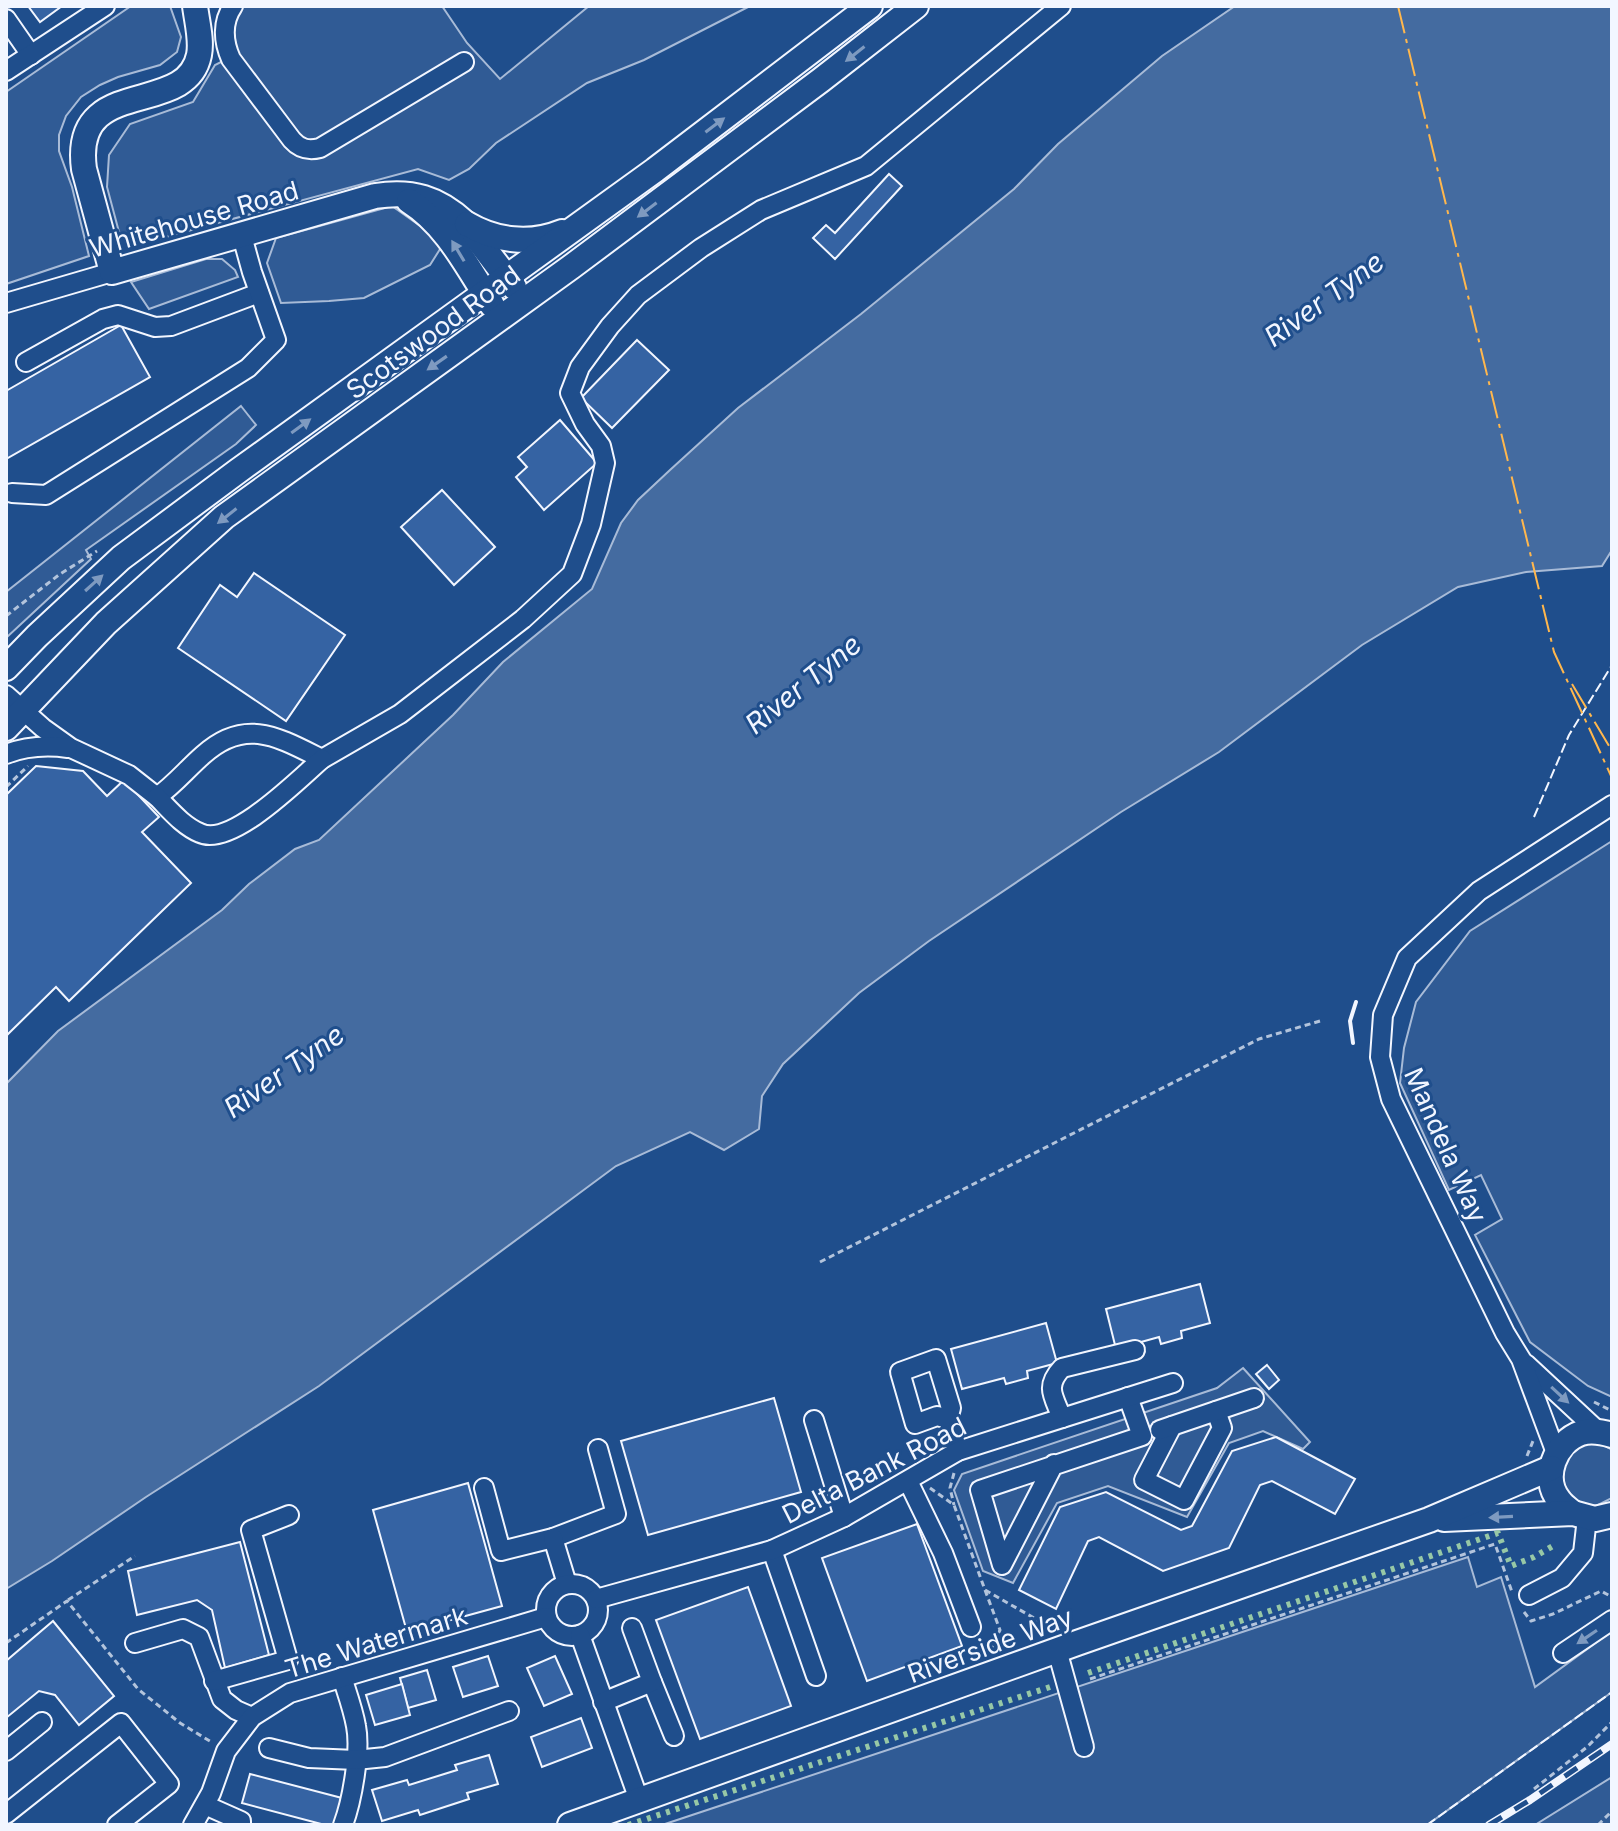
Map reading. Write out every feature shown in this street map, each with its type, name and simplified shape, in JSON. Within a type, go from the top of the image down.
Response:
[{"type":"main road","points":[[112,272],[84,169],[84,141],[98,117],[109,108],[123,101],[172,88],[190,76],[196,66],[200,43],[195,6]]},
{"type":"main road","name":"Scotswood Road","points":[[6,668],[121,558],[578,226],[870,6]]},
{"type":"main road","name":"Scotswood Road","points":[[12,711],[224,517],[713,162],[916,6]]},
{"type":"main road","points":[[399,195],[421,208],[443,230],[500,317]]},
{"type":"main road","name":"Whitehouse Road","points":[[112,272],[375,196],[412,195],[434,201],[465,223],[524,301]]},
{"type":"main road","points":[[465,223],[483,233],[506,239],[532,240],[578,226]]},
{"type":"main road","points":[[1429,1520],[1554,1460],[1569,1440],[1582,1433],[1605,1433]]},
{"type":"main road","points":[[1554,1460],[1552,1485],[1558,1499],[1580,1516]]},
{"type":"main road","points":[[1429,1520],[1580,1516],[1595,1519],[1612,1515]]},
{"type":"main road","name":"Riverside Way","points":[[570,1825],[978,1679],[1059,1642],[1429,1520]]},
{"type":"street","points":[[233,6],[225,27],[231,59],[296,145],[307,150],[328,143],[464,62]]},
{"type":"street","points":[[12,711],[71,748],[129,775],[202,835],[227,834],[259,814],[322,759],[400,714],[523,619],[572,574],[591,524],[605,463],[601,446],[585,424],[570,393],[580,367],[638,295],[701,248],[761,210],[866,166],[1061,6]]},
{"type":"street","points":[[6,71],[97,8]]},
{"type":"street","points":[[6,19],[31,55]]},
{"type":"street","points":[[12,493],[46,495],[248,368],[276,340],[242,236]]},
{"type":"street","name":"Whitehouse Road","points":[[6,303],[112,272]]},
{"type":"street","points":[[26,362],[103,319],[118,315],[155,327],[171,326],[259,293]]},
{"type":"street","points":[[157,797],[222,740],[243,732],[288,742],[322,759]]},
{"type":"street","points":[[6,754],[47,745],[71,748]]},
{"type":"street","name":"Mandela Way","points":[[1554,1460],[1521,1359],[1505,1333],[1391,1099],[1380,1057],[1383,1015],[1407,958],[1479,891],[1612,805]]},
{"type":"street","points":[[1062,1418],[1051,1388],[1053,1377],[1062,1368],[1135,1350]]},
{"type":"street","name":"Mandela Way","points":[[1521,1359],[1605,1433]]},
{"type":"street","name":"Delta Bank Road","points":[[596,1599],[772,1550],[844,1517],[958,1451],[1173,1383]]},
{"type":"street","points":[[1128,1397],[1142,1436]]},
{"type":"street","points":[[1054,1464],[1002,1565],[980,1490],[1054,1464],[1254,1398]]},
{"type":"street","points":[[1172,1426],[1144,1480],[1184,1500],[1222,1428],[1216,1411]]},
{"type":"street","points":[[948,1419],[958,1451]]},
{"type":"street","points":[[814,1420],[844,1517]]},
{"type":"street","points":[[484,1488],[501,1551],[553,1538],[616,1514],[598,1449]]},
{"type":"street","points":[[911,1478],[971,1627]]},
{"type":"street","points":[[214,1681],[288,1660],[251,1530],[289,1515]]},
{"type":"street","points":[[1522,1601],[1562,1578],[1583,1553],[1580,1516]]},
{"type":"street","points":[[553,1538],[567,1584]]},
{"type":"street","points":[[772,1550],[816,1676]]},
{"type":"street","points":[[567,1584],[584,1586],[596,1599],[598,1607],[594,1624],[580,1635],[556,1631],[546,1617],[552,1593],[567,1584]]},
{"type":"street","name":"The Watermark","points":[[193,1825],[211,1793],[226,1751],[252,1717],[290,1693],[546,1617]]},
{"type":"street","points":[[1563,1653],[1612,1620]]},
{"type":"street","points":[[632,1628],[674,1736]]},
{"type":"street","points":[[135,1643],[183,1629],[199,1637],[222,1699],[252,1717]]},
{"type":"street","points":[[580,1635],[639,1800]]},
{"type":"street","points":[[1059,1642],[1084,1747]]},
{"type":"street","points":[[342,1677],[357,1729],[349,1809],[343,1825]]},
{"type":"street","points":[[603,1702],[652,1682]]},
{"type":"street","points":[[269,1748],[309,1758],[356,1760],[385,1757],[509,1711]]},
{"type":"street","points":[[6,1751],[42,1722]]},
{"type":"street","points":[[25,1825],[8,1808],[121,1723],[169,1784],[117,1825]]},
{"type":"street","points":[[205,1805],[241,1821],[241,1825]]},
{"type":"path","points":[[6,616],[60,574],[98,550]]},
{"type":"path","points":[[6,787],[28,766],[27,756]]},
{"type":"path","points":[[820,1262],[1259,1039],[1320,1021]]},
{"type":"path","points":[[1526,1458],[1533,1440]]},
{"type":"path","points":[[958,1451],[950,1488],[1000,1630],[978,1679]]},
{"type":"path","points":[[911,1478],[954,1505]]},
{"type":"path","points":[[1090,1679],[1495,1544],[1531,1621],[1601,1591],[1612,1597]]},
{"type":"path","points":[[6,1643],[135,1556]]},
{"type":"path","points":[[985,1590],[1059,1642]]},
{"type":"path","points":[[67,1601],[138,1689],[180,1723],[226,1751]]},
{"type":"path","points":[[1534,1789],[1587,1747],[1612,1722]]},
{"type":"path","points":[[1598,1825],[1612,1811]]},
{"type":"shaded area","points":[[131,6],[170,6],[181,37],[177,52],[160,65],[100,85],[81,97],[66,116],[59,135],[59,151],[72,187],[89,256],[6,284],[6,92]]},
{"type":"shaded area","points":[[230,6],[442,6],[467,43],[500,79],[589,6],[750,6],[644,60],[587,83],[496,143],[469,169],[449,180],[418,169],[147,242],[129,243],[119,232],[107,187],[109,155],[130,124],[193,102],[215,65],[237,54]]},
{"type":"shaded area","points":[[392,206],[442,246],[430,265],[364,298],[281,303],[267,263],[276,238]]},
{"type":"shaded area","points":[[206,259],[222,259],[235,270],[238,277],[149,309],[131,282]]},
{"type":"shaded area","points":[[241,406],[256,425],[236,444],[86,550],[91,559],[6,638],[6,592]]},
{"type":"shaded area","points":[[1612,841],[1612,1397],[1588,1386],[1530,1342],[1475,1235],[1502,1219],[1481,1175],[1449,1190],[1400,1083],[1404,1048],[1416,1002],[1470,931]]},
{"type":"shaded area","points":[[1243,1368],[1310,1442],[1303,1449],[1263,1431],[1229,1443],[1187,1517],[1108,1486],[1057,1503],[1013,1583],[983,1571],[954,1490],[962,1474],[1217,1388]]},
{"type":"shaded area","points":[[1592,1442],[1612,1450],[1612,1498],[1588,1506],[1578,1503],[1563,1488],[1561,1467],[1565,1457],[1581,1444]]},
{"type":"shaded area","points":[[1468,1557],[1477,1587],[1501,1577],[1535,1687],[1612,1631],[1612,1692],[1427,1825],[662,1825]]},
{"type":"shaded area","points":[[1612,1777],[1612,1825],[1535,1825]]},
{"type":"water","name":"River Tyne","points":[[1235,6],[1612,6],[1612,550],[1602,566],[1526,572],[1458,587],[1362,645],[1219,752],[1121,812],[929,941],[859,993],[783,1064],[762,1096],[759,1129],[724,1150],[690,1132],[616,1166],[319,1386],[6,1589],[6,1084],[58,1031],[222,910],[249,884],[295,849],[319,840],[453,715],[503,662],[592,589],[621,523],[638,500],[738,408],[861,314],[1014,189],[1058,144],[1162,56]]},
{"type":"building","points":[[28,6],[62,6],[40,22]]},
{"type":"building","points":[[889,174],[902,186],[835,259],[813,238],[826,225],[835,233]]},
{"type":"building","points":[[121,325],[150,377],[6,459],[6,391]]},
{"type":"building","points":[[637,340],[669,370],[612,428],[581,398]]},
{"type":"building","points":[[560,420],[597,463],[544,510],[516,477],[527,467],[518,457]]},
{"type":"building","points":[[442,490],[495,547],[454,585],[401,527]]},
{"type":"building","points":[[254,573],[345,635],[286,721],[178,648],[220,585],[237,597]]},
{"type":"building","points":[[36,766],[83,771],[107,796],[124,780],[159,817],[142,832],[191,883],[69,1001],[56,987],[6,1036],[6,795]]},
{"type":"building","points":[[1200,1284],[1210,1323],[1181,1331],[1182,1338],[1161,1344],[1159,1337],[1116,1349],[1106,1309]]},
{"type":"building","points":[[1046,1323],[1057,1363],[1027,1371],[1028,1378],[1006,1384],[1004,1378],[962,1389],[951,1349]]},
{"type":"building","points":[[1267,1365],[1279,1380],[1269,1389],[1256,1374]]},
{"type":"building","points":[[774,1398],[801,1492],[648,1535],[621,1441]]},
{"type":"building","points":[[1276,1437],[1355,1479],[1335,1514],[1272,1481],[1260,1485],[1229,1548],[1163,1571],[1099,1537],[1088,1541],[1056,1609],[1019,1590],[1060,1507],[1106,1492],[1181,1530],[1192,1526],[1232,1451]]},
{"type":"building","points":[[468,1483],[502,1606],[407,1632],[373,1510]]},
{"type":"building","points":[[917,1524],[962,1646],[867,1681],[822,1558]]},
{"type":"building","points":[[240,1542],[269,1655],[225,1668],[212,1610],[197,1600],[137,1615],[128,1571]]},
{"type":"building","points":[[748,1587],[791,1706],[700,1739],[656,1620]]},
{"type":"building","points":[[53,1621],[114,1696],[79,1725],[55,1695],[39,1691],[6,1718],[6,1661]]},
{"type":"building","points":[[488,1656],[498,1686],[463,1697],[453,1667]]},
{"type":"building","points":[[555,1656],[572,1694],[544,1706],[527,1668]]},
{"type":"building","points":[[427,1670],[436,1700],[408,1708],[400,1678]]},
{"type":"building","points":[[402,1684],[410,1715],[375,1725],[366,1695]]},
{"type":"building","points":[[581,1718],[592,1748],[542,1767],[531,1737]]},
{"type":"building","points":[[489,1755],[498,1784],[467,1793],[469,1799],[420,1815],[418,1810],[382,1821],[372,1790],[407,1780],[409,1785],[457,1770],[455,1765]]},
{"type":"building","points":[[250,1774],[342,1798],[335,1825],[242,1803]]},
{"type":"railway","points":[[1489,1825],[1612,1744]]},
{"type":"hedge","points":[[1088,1673],[1498,1533],[1511,1566],[1553,1546]]},
{"type":"hedge","points":[[628,1825],[1050,1687]]},
{"type":"fence","points":[[1534,817],[1569,735],[1612,665]]},
{"type":"fence","points":[[1427,1825],[1612,1692]]},
{"type":"wall","points":[[1353,1043],[1350,1021],[1356,1002]]},
{"type":"power","points":[[1398,6],[1554,652],[1612,778]]},
{"type":"power","points":[[1572,684],[1612,751]]}]
